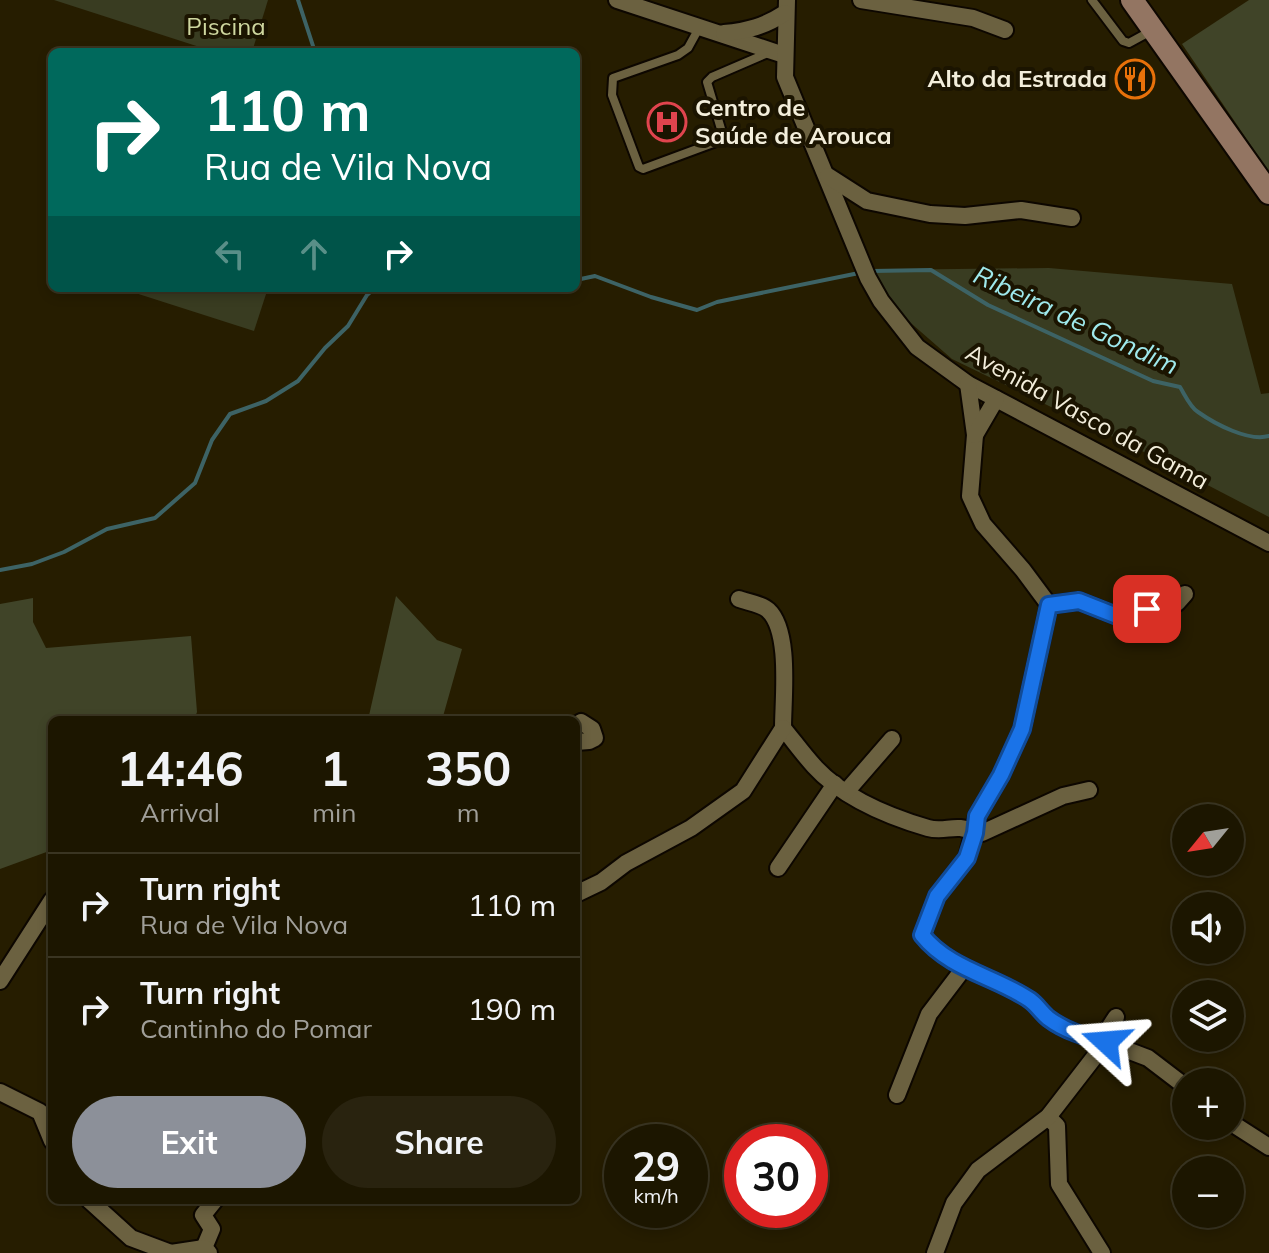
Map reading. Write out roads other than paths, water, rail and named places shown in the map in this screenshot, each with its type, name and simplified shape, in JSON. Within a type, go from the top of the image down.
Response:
[{"type":"main road","points":[[1132,0],[1269,193]]},
{"type":"street","points":[[617,0],[777,53]]},
{"type":"street","points":[[861,0],[973,18],[1005,30]]},
{"type":"street","points":[[719,34],[768,24],[786,6]]},
{"type":"street","name":"Avenida Vasco da Gama","points":[[786,6],[777,53],[785,77],[866,272],[881,301],[917,347],[968,384],[1269,543]]},
{"type":"street","points":[[828,176],[867,201],[930,214],[965,216],[1021,210],[1072,218]]},
{"type":"street","points":[[968,384],[975,435],[970,496],[983,524],[1049,605]]},
{"type":"street","points":[[975,435],[996,399]]},
{"type":"street","points":[[1049,605],[1079,601],[1117,616],[1177,603],[1185,594]]},
{"type":"street","points":[[580,892],[691,828],[743,791],[783,728],[784,667],[781,639],[774,618],[766,607],[739,599]]},
{"type":"street","points":[[1049,605],[1022,729],[1001,775],[977,816],[967,858],[937,896],[922,935],[929,944],[964,968],[1030,1000],[1048,1018],[1078,1034],[1148,1058],[1172,1076]]},
{"type":"street","points":[[580,723],[592,729],[595,738],[580,742]]},
{"type":"street","points":[[783,728],[815,768],[841,788],[874,808],[933,829],[963,826],[975,833],[982,833],[1063,796],[1089,790]]},
{"type":"street","points":[[778,868],[841,788],[892,739]]},
{"type":"street","points":[[0,981],[48,906]]},
{"type":"street","points":[[897,1095],[929,1014],[964,968]]},
{"type":"street","points":[[935,1253],[954,1203],[978,1170],[1048,1117],[1106,1042],[1105,1034],[1116,1017]]},
{"type":"street","points":[[0,1092],[40,1112],[48,1131]]},
{"type":"street","points":[[1048,1117],[1057,1126],[1059,1184],[1102,1253]]},
{"type":"street","points":[[1244,1131],[1269,1147]]},
{"type":"street","points":[[93,1204],[131,1238],[171,1253],[207,1250],[212,1229],[203,1215],[212,1204]]},
{"type":"lane","points":[[1092,0],[1123,41],[1129,43],[1153,30]]},
{"type":"lane","points":[[700,27],[688,48],[678,55],[613,78],[611,82],[639,167],[643,169],[724,139],[707,82],[712,77],[777,53]]},
{"type":"waterway","points":[[298,0],[314,48]]},
{"type":"waterway","name":"Ribeira de Gondim","points":[[872,271],[931,270],[988,305],[1153,381],[1180,387],[1195,410],[1223,426],[1242,434],[1269,436]]},
{"type":"waterway","name":"Ribeira de Gondim","points":[[580,279],[595,276],[697,310],[717,302],[859,273]]},
{"type":"waterway","name":"Ribeira de Gondim","points":[[0,570],[32,564],[64,552],[107,529],[155,518],[195,483],[212,440],[230,414],[266,401],[298,381],[348,326],[370,292]]},
{"type":"place","name":"Alto da Estrada","points":[[1135,79]]},
{"type":"place","name":"Centro de Saúde de Arouca","points":[[667,122]]},
{"type":"park label","name":"Piscina","points":[[226,27]]}]
